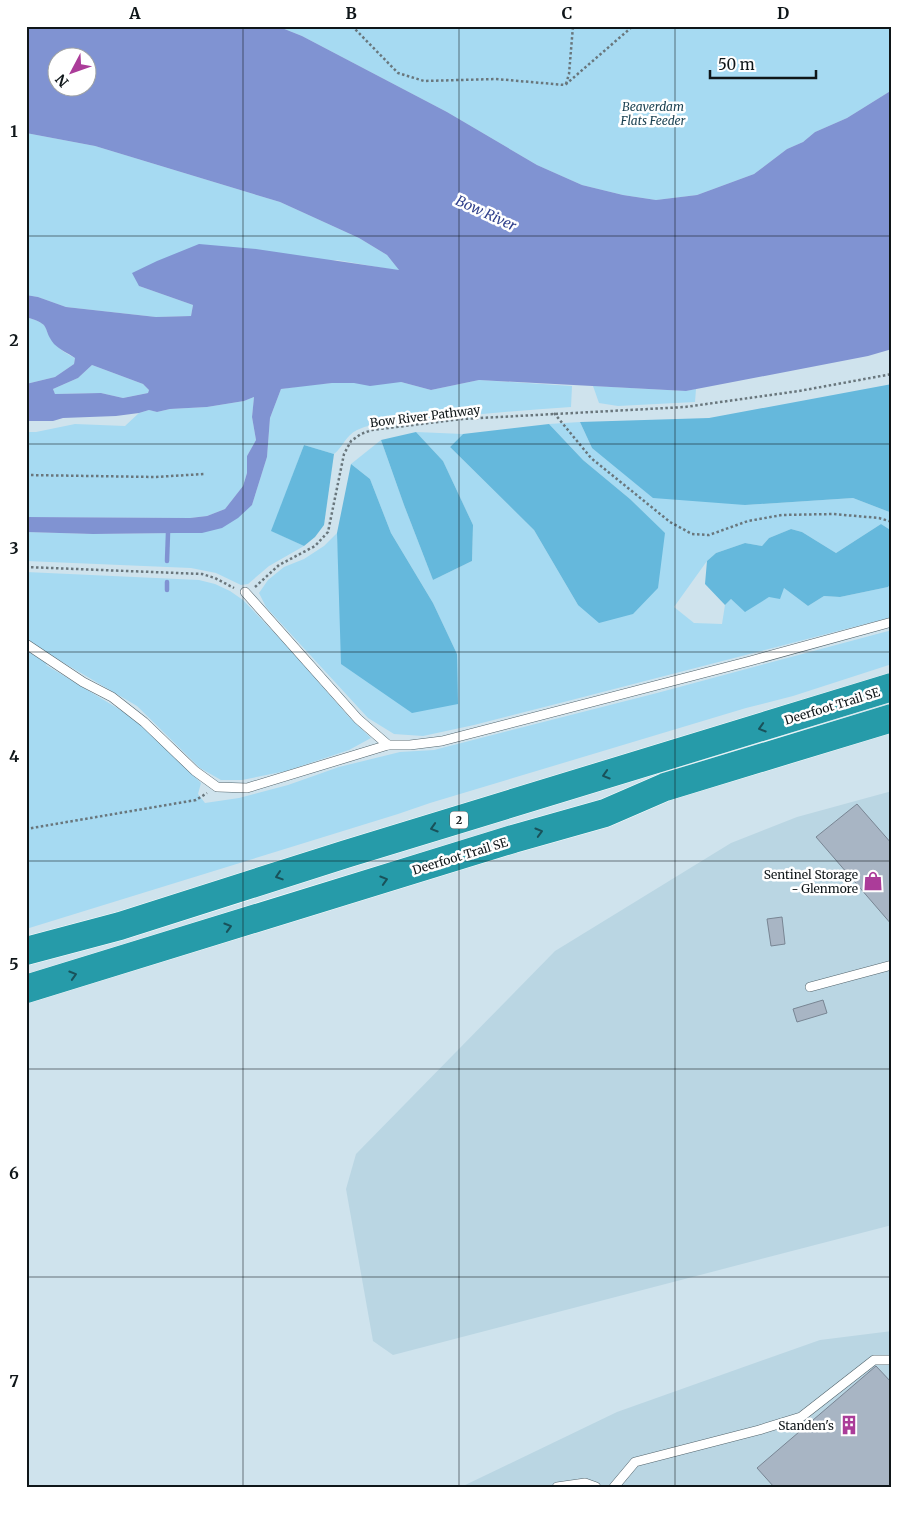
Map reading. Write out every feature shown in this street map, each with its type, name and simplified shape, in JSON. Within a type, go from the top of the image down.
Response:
[{"type":"highway","name":"Deerfoot Trail SE","points":[[26,951],[120,926],[346,854],[892,687]]},
{"type":"highway","name":"Deerfoot Trail SE","points":[[26,989],[504,842],[606,813],[665,787],[892,718]]},
{"type":"highway","points":[[606,813],[892,731]]},
{"type":"lane","points":[[245,592],[358,718],[388,745]]},
{"type":"lane","points":[[26,644],[83,682],[112,698],[144,722],[195,770],[217,787],[247,788],[388,745],[410,745],[442,741],[892,622]]},
{"type":"lane","points":[[810,987],[892,965]]},
{"type":"lane","points":[[614,1487],[635,1462],[759,1430],[801,1417],[874,1360],[892,1360]]},
{"type":"lane","points":[[557,1487],[585,1483],[596,1487]]},
{"type":"path","points":[[352,26],[398,73],[424,81],[496,79],[565,85],[633,26]]},
{"type":"path","points":[[565,85],[569,74],[573,26]]},
{"type":"path","name":"Bow River Pathway","points":[[245,592],[252,590],[280,565],[315,546],[328,532],[344,454],[351,442],[360,434],[372,430],[462,419],[686,407],[799,391],[892,374]]},
{"type":"path","points":[[554,413],[591,458],[670,522],[692,534],[709,534],[748,521],[782,515],[833,514],[879,518],[892,522]]},
{"type":"path","points":[[26,475],[155,477],[204,474]]},
{"type":"path","points":[[26,567],[202,574],[245,592]]},
{"type":"path","points":[[26,829],[196,800],[217,787]]},
{"type":"shaded area","points":[[892,384],[892,513],[853,498],[745,505],[653,498],[592,448],[580,422],[709,418]]},
{"type":"shaded area","points":[[549,424],[583,460],[630,499],[665,533],[658,588],[633,614],[599,623],[578,605],[534,530],[450,447],[463,434]]},
{"type":"shaded area","points":[[416,432],[443,461],[473,525],[472,561],[433,580],[381,440]]},
{"type":"shaded area","points":[[304,445],[334,454],[324,525],[315,537],[304,546],[271,531]]},
{"type":"shaded area","points":[[351,464],[370,479],[391,533],[433,603],[457,654],[458,704],[412,713],[341,664],[337,533]]},
{"type":"shaded area","points":[[881,524],[892,531],[892,582],[888,587],[840,597],[824,596],[808,606],[784,588],[780,599],[769,597],[745,612],[731,599],[725,605],[705,584],[707,561],[716,553],[745,543],[762,546],[769,538],[791,529],[802,532],[836,553]]},
{"type":"shaded area","points":[[892,791],[892,1225],[393,1355],[373,1341],[346,1189],[356,1154],[555,951],[731,843],[797,817]]},
{"type":"shaded area","points":[[892,1331],[892,1487],[461,1487],[617,1412],[820,1340]]},
{"type":"green space","name":"Beaverdam Flats Feeder","points":[[277,26],[892,26],[892,90],[847,118],[815,132],[803,142],[787,149],[754,174],[697,195],[656,200],[623,195],[582,185],[537,165],[447,112],[302,36]]},
{"type":"green space","points":[[26,133],[95,146],[280,202],[359,238],[387,255],[400,271],[337,260],[139,286],[193,305],[191,316],[156,317],[66,307],[38,297],[26,295]]},
{"type":"green space","points":[[26,317],[40,322],[56,345],[75,358],[74,364],[55,377],[26,384]]},
{"type":"green space","points":[[92,365],[143,384],[149,390],[148,393],[123,398],[101,393],[55,394],[53,389],[78,378]]},
{"type":"green space","points":[[479,380],[572,386],[571,407],[372,425],[353,432],[334,454],[304,445],[272,531],[304,546],[269,566],[248,584],[241,585],[216,573],[191,568],[26,561],[26,532],[93,534],[177,533],[252,505],[267,457],[270,418],[281,389],[332,383],[401,382],[431,390]]},
{"type":"green space","points":[[593,386],[686,391],[696,389],[695,402],[618,406],[599,403]]},
{"type":"green space","points":[[254,397],[252,417],[256,440],[247,456],[247,473],[243,486],[225,509],[207,516],[190,518],[26,517],[26,432],[36,432],[75,424],[125,426],[139,413],[149,410],[157,412],[170,409],[207,407],[244,401]]},
{"type":"green space","points":[[580,422],[592,448],[745,505],[853,498],[892,513],[892,531],[881,524],[836,553],[802,532],[791,529],[769,538],[762,546],[745,543],[716,553],[707,561],[674,607],[694,623],[722,624],[725,605],[731,599],[745,611],[784,588],[808,606],[824,596],[840,597],[888,587],[892,582],[892,617],[474,725],[423,736],[394,734],[368,718],[266,607],[259,593],[268,580],[284,567],[304,559],[324,546],[337,533],[339,570],[457,654],[433,603],[391,533],[370,479],[351,464],[381,440],[433,580],[472,561],[473,525],[443,461],[416,432],[463,434],[450,447],[534,530],[578,605],[665,534],[630,499],[583,460],[549,424]]},
{"type":"green space","points":[[26,572],[199,580],[215,584],[230,591],[243,600],[287,646],[349,717],[371,738],[349,750],[286,771],[242,780],[221,780],[200,768],[137,706],[52,656],[46,665],[132,717],[168,749],[201,783],[198,794],[205,803],[239,798],[288,785],[339,767],[400,752],[434,750],[892,630],[892,664],[793,696],[746,708],[430,803],[26,929]]},
{"type":"water","name":"Bow River","points":[[26,26],[277,26],[302,36],[447,112],[537,165],[582,185],[623,195],[656,200],[697,195],[754,174],[787,149],[803,142],[815,132],[847,118],[892,90],[892,349],[868,356],[686,391],[479,380],[431,390],[401,382],[370,386],[354,383],[332,383],[281,389],[270,418],[267,457],[252,505],[238,518],[222,528],[202,533],[93,534],[26,532],[26,517],[190,518],[207,516],[225,509],[243,486],[247,473],[247,456],[256,440],[252,417],[254,397],[244,401],[207,407],[170,409],[157,412],[149,410],[116,416],[63,418],[53,421],[26,421],[26,384],[55,377],[74,364],[75,358],[54,344],[45,327],[40,322],[26,317],[26,295],[38,297],[66,307],[156,317],[191,316],[193,305],[139,286],[132,273],[199,244],[256,249],[399,270],[387,255],[359,238],[280,202],[95,146],[26,133]],"holes":[[[92,365],[143,384],[149,390],[148,393],[123,398],[101,393],[55,394],[53,389],[78,378]]]},
{"type":"building","name":"Sentinel Storage - Glenmore","points":[[857,804],[892,844],[892,925],[816,837]]},
{"type":"building","points":[[782,917],[785,944],[771,946],[767,919]]},
{"type":"building","points":[[823,1000],[827,1013],[797,1022],[793,1009]]},
{"type":"building","name":"Standen's","points":[[876,1366],[892,1383],[892,1487],[774,1487],[757,1468]]},
{"type":"waterway","points":[[167,561],[168,533]]},
{"type":"waterway","points":[[167,582],[167,590]]},
{"type":"place","name":"Sentinel Storage - Glenmore","points":[[873,881]]},
{"type":"place","name":"Standen's","points":[[849,1425]]}]
